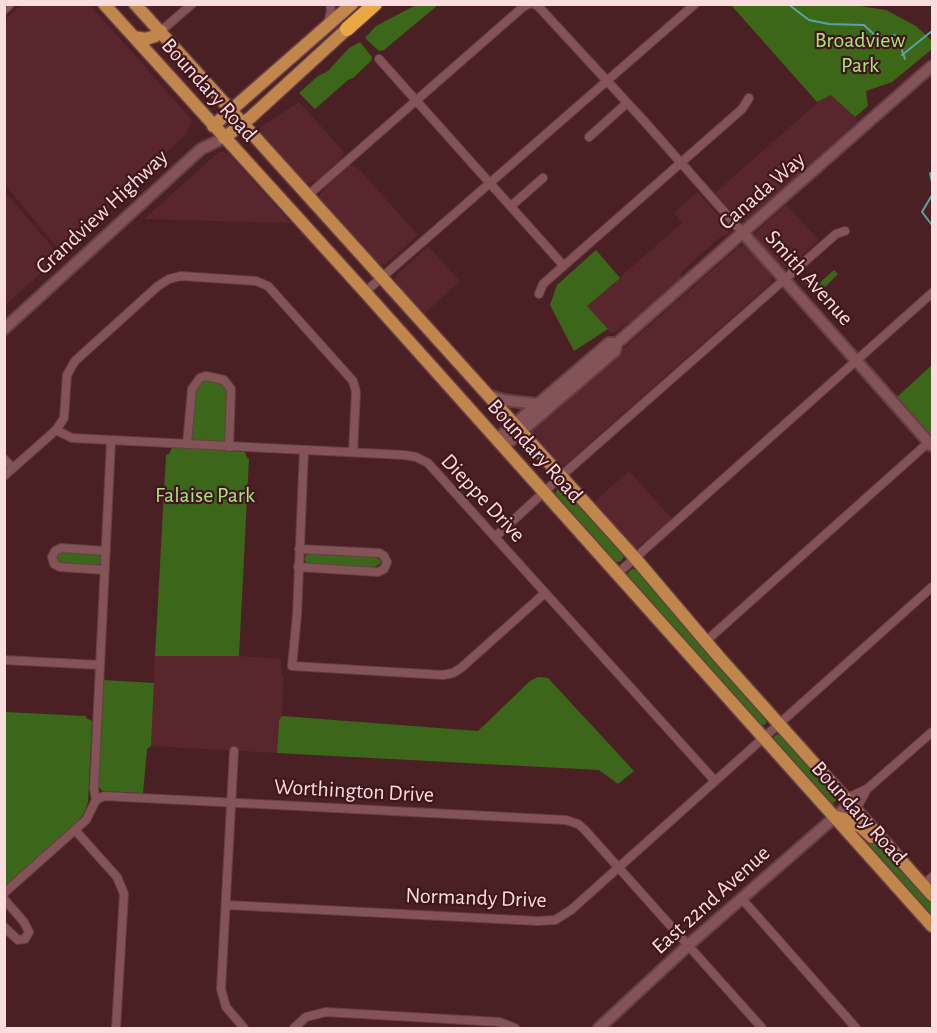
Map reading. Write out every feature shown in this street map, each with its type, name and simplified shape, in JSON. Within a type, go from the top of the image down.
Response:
[{"type":"highway","points":[[347,29],[375,4]]},
{"type":"main road","name":"Boundary Road","points":[[104,4],[933,926]]},
{"type":"main road","name":"Boundary Road","points":[[135,4],[635,558],[907,867],[928,881],[933,895]]},
{"type":"main road","name":"Grandview Highway","points":[[201,149],[213,126],[352,4]]},
{"type":"main road","name":"Grandview Highway","points":[[4,329],[201,149],[224,138],[243,123],[347,29]]},
{"type":"main road","points":[[134,37],[146,39],[161,31]]},
{"type":"main road","name":"Canada Way","points":[[500,443],[615,351],[617,343],[933,66]]},
{"type":"main road","name":"Smith Avenue","points":[[743,233],[931,444]]},
{"type":"main road","name":"Canada Way","points":[[517,428],[537,404],[609,343],[617,343]]},
{"type":"main road","points":[[488,395],[503,400],[537,404]]},
{"type":"main road","name":"East 22nd Avenue","points":[[599,1029],[688,946],[852,803]]},
{"type":"main road","points":[[835,817],[861,826],[891,858],[907,867]]},
{"type":"street","points":[[4,10],[10,4]]},
{"type":"street","points":[[161,31],[192,4]]},
{"type":"street","points":[[327,26],[331,11],[330,4]]},
{"type":"street","points":[[307,196],[529,4]]},
{"type":"street","name":"Smith Avenue","points":[[534,4],[607,81],[743,233]]},
{"type":"street","points":[[365,292],[694,4]]},
{"type":"street","points":[[379,59],[563,265]]},
{"type":"street","points":[[538,294],[543,284],[563,265],[742,109],[749,98]]},
{"type":"street","points":[[589,138],[627,103]]},
{"type":"street","points":[[511,206],[543,178]]},
{"type":"street","points":[[495,537],[836,234],[845,231]]},
{"type":"street","points":[[4,476],[56,430],[64,418],[67,375],[72,365],[158,286],[169,279],[181,276],[256,280],[268,286],[352,381],[356,392],[353,452]]},
{"type":"street","points":[[617,574],[933,293]]},
{"type":"street","points":[[187,444],[192,389],[200,378],[206,376],[224,380],[231,389],[229,447]]},
{"type":"street","name":"Dieppe Drive","points":[[56,430],[72,438],[353,452],[416,457],[428,462],[715,781]]},
{"type":"street","points":[[4,893],[86,820],[96,800],[93,789],[111,441]]},
{"type":"street","points":[[706,641],[931,444]]},
{"type":"street","points":[[304,450],[292,666],[442,675],[453,673],[545,593]]},
{"type":"street","points":[[4,459],[13,468]]},
{"type":"street","points":[[105,570],[60,567],[54,564],[52,557],[55,551],[61,548],[106,551]]},
{"type":"street","points":[[298,567],[378,572],[387,562],[379,553],[299,549]]},
{"type":"street","name":"Normandy Drive","points":[[226,905],[555,920],[571,910],[933,587]]},
{"type":"street","points":[[4,660],[100,665]]},
{"type":"street","points":[[852,803],[933,732]]},
{"type":"street","points":[[234,751],[220,989],[226,1006],[244,1029]]},
{"type":"street","points":[[852,803],[867,789]]},
{"type":"street","name":"Worthington Drive","points":[[96,800],[104,796],[566,820],[578,824],[762,1029]]},
{"type":"street","points":[[75,830],[117,877],[124,894],[116,1029]]},
{"type":"street","points":[[742,899],[856,1029]]},
{"type":"street","points":[[4,900],[26,925],[29,934],[25,939],[18,940],[4,927]]},
{"type":"street","points":[[294,1029],[306,1017],[326,1012],[499,1022],[506,1023],[515,1029]]},
{"type":"shaded area","points":[[21,5],[90,5],[192,120],[186,134],[62,253],[5,185],[5,20]]},
{"type":"shaded area","points":[[831,91],[858,121],[747,220],[740,221],[715,193]]},
{"type":"shaded area","points":[[299,102],[344,152],[341,159],[319,179],[309,183],[304,183],[258,129]]},
{"type":"shaded area","points":[[219,152],[229,154],[291,223],[144,219]]},
{"type":"shaded area","points":[[347,165],[357,167],[418,235],[385,264],[376,264],[320,201],[320,194]]},
{"type":"shaded area","points":[[5,192],[60,256],[4,305]]},
{"type":"shaded area","points":[[697,192],[728,226],[729,234],[719,238],[682,271],[680,279],[630,322],[612,334],[587,306],[682,223],[674,213]]},
{"type":"shaded area","points":[[786,205],[819,240],[789,267],[784,268],[755,235]]},
{"type":"shaded area","points":[[744,245],[771,274],[771,283],[566,464],[559,466],[531,434],[531,429]]},
{"type":"shaded area","points":[[428,246],[460,281],[423,315],[397,286],[395,279]]},
{"type":"shaded area","points":[[629,471],[672,519],[636,549],[633,549],[592,504]]},
{"type":"shaded area","points":[[155,656],[239,656],[281,659],[281,675],[284,676],[277,753],[151,746]]},
{"type":"green space","points":[[416,5],[438,5],[384,50],[379,51],[365,38],[376,26]]},
{"type":"green space","name":"Broadview Park","points":[[731,5],[853,5],[886,10],[916,26],[932,41],[932,49],[892,82],[866,91],[868,106],[855,117],[831,95],[817,102]]},
{"type":"green space","points":[[360,42],[372,57],[371,61],[315,109],[299,93],[318,76],[328,71],[349,48]]},
{"type":"green space","points":[[596,250],[620,278],[587,306],[608,329],[574,351],[550,305],[557,285]]},
{"type":"green space","points":[[834,270],[838,274],[824,288],[833,298],[825,305],[803,280],[806,277],[816,286]]},
{"type":"green space","points":[[932,365],[932,438],[897,397]]},
{"type":"green space","name":"Falaise Park","points":[[206,380],[225,384],[229,392],[227,451],[245,452],[249,459],[239,656],[155,656],[166,455],[172,448],[189,448],[193,390],[199,382]]},
{"type":"green space","points":[[557,490],[566,492],[622,552],[624,556],[621,561],[614,563],[554,496]]},
{"type":"green space","points":[[59,551],[100,554],[102,562],[97,566],[60,564],[55,556]]},
{"type":"green space","points":[[308,552],[370,555],[380,560],[381,563],[373,568],[308,565],[304,559]]},
{"type":"green space","points":[[632,569],[638,570],[766,718],[766,724],[761,726],[627,578]]},
{"type":"green space","points":[[538,677],[548,678],[634,771],[618,784],[599,770],[277,753],[279,720],[282,716],[478,731],[530,681]]},
{"type":"green space","points":[[103,680],[154,683],[151,746],[147,749],[143,793],[103,791],[98,787]]},
{"type":"green space","points":[[5,712],[86,716],[92,721],[88,802],[85,811],[79,820],[5,886]]},
{"type":"green space","points":[[779,734],[839,798],[831,805],[773,740],[774,736]]},
{"type":"green space","points":[[848,824],[871,839],[914,882],[932,903],[932,917]]},
{"type":"waterway","points":[[788,4],[809,20],[829,24],[864,25],[880,40],[894,35],[900,38],[905,59]]},
{"type":"waterway","points":[[902,55],[932,31]]},
{"type":"waterway","points":[[930,173],[932,182]]},
{"type":"waterway","points":[[932,195],[922,212],[932,225]]}]
